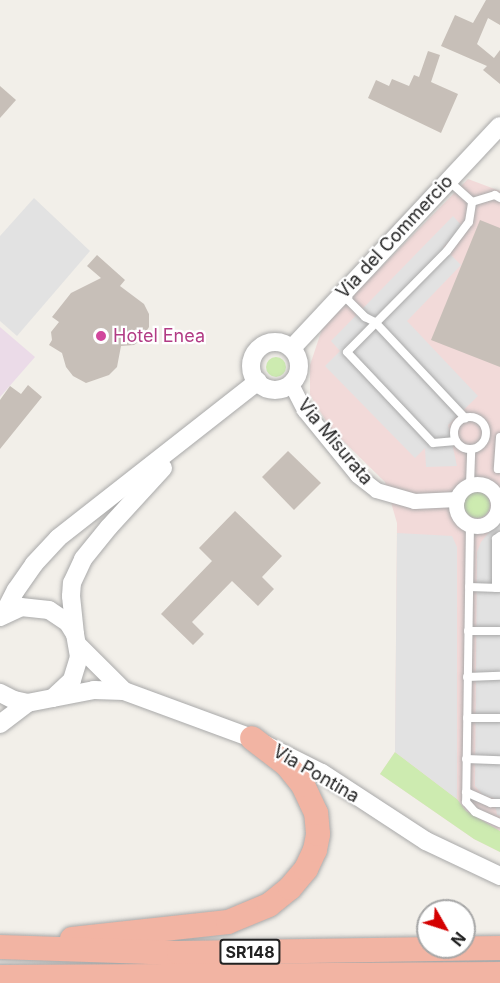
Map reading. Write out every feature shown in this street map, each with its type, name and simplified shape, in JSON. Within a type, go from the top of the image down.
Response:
[{"type":"highway","points":[[33,947],[95,935],[228,922],[253,913],[290,888],[306,869],[315,850],[318,834],[316,813],[309,794],[287,765],[252,738]]},
{"type":"highway","name":"SR148","points":[[0,947],[179,953],[500,948]]},
{"type":"highway","name":"SR148","points":[[0,977],[134,978],[500,974]]},
{"type":"highway","points":[[134,978],[183,983]]},
{"type":"street","name":"Via del Commercio","points":[[292,348],[500,126]]},
{"type":"street","points":[[275,342],[292,348],[299,364],[298,373],[291,384],[284,388],[271,389],[258,381],[252,370],[252,362],[260,348],[275,342]]},
{"type":"street","points":[[2,616],[34,564],[58,538],[208,423],[258,381]]},
{"type":"street","name":"Via Misurata","points":[[291,384],[305,411],[357,475],[376,490],[414,501],[457,499]]},
{"type":"street","points":[[53,698],[72,680],[77,669],[71,596],[72,583],[83,560],[141,491],[208,423]]},
{"type":"street","points":[[477,484],[489,488],[497,499],[499,505],[488,523],[470,524],[458,513],[457,499],[464,488],[470,485],[477,484]]},
{"type":"street","name":"Via Pontina","points":[[2,616],[21,607],[40,607],[58,615],[76,640],[124,691]]},
{"type":"street","name":"Via Pontina","points":[[28,703],[94,690],[124,691],[252,738],[322,773],[426,841],[500,876]]},
{"type":"street","points":[[0,693],[14,700],[28,703]]},
{"type":"street","points":[[0,724],[28,703]]},
{"type":"lane","points":[[449,181],[472,202]]},
{"type":"lane","points":[[472,202],[495,195],[500,198]]},
{"type":"lane","points":[[456,441],[434,443],[346,352],[447,251],[469,222],[472,202]]},
{"type":"lane","points":[[341,294],[365,317],[375,322],[465,418]]},
{"type":"lane","points":[[465,418],[476,418],[481,421],[486,432],[485,438],[477,448],[465,449],[456,441],[455,428],[465,418]]},
{"type":"lane","points":[[485,438],[500,437],[500,469]]},
{"type":"lane","points":[[470,485],[471,449]]},
{"type":"lane","points":[[470,524],[466,802],[475,812],[500,823]]},
{"type":"lane","points":[[469,587],[498,588],[496,539],[500,536]]},
{"type":"lane","points":[[468,631],[500,631]]},
{"type":"lane","points":[[468,677],[500,676]]},
{"type":"lane","points":[[467,718],[500,718]]},
{"type":"lane","points":[[466,759],[500,760]]},
{"type":"lane","points":[[466,792],[491,803],[500,803]]},
{"type":"shaded area","points":[[468,179],[500,191],[500,852],[474,839],[380,774],[395,752],[397,523],[385,482],[331,429],[310,395],[310,365],[323,326]]},
{"type":"shaded area","points":[[34,198],[90,251],[17,336],[0,321],[0,236]]},
{"type":"shaded area","points":[[453,216],[463,227],[443,247],[461,265],[407,321],[478,396],[448,425],[457,466],[426,467],[425,448],[415,458],[325,366],[340,351],[331,341]]},
{"type":"shaded area","points":[[0,327],[35,357],[0,397]]},
{"type":"shaded area","points":[[500,523],[500,816],[497,815],[494,798],[483,795],[475,786],[477,552],[481,542],[496,524]]},
{"type":"shaded area","points":[[397,533],[452,536],[457,547],[457,799],[395,752]]},
{"type":"green space","points":[[276,357],[283,360],[286,367],[283,374],[276,377],[269,374],[266,367],[269,360]]},
{"type":"green space","points":[[477,492],[486,496],[490,505],[486,514],[477,518],[468,514],[464,505],[468,496]]},
{"type":"green space","points":[[395,752],[457,799],[466,811],[500,831],[500,852],[474,839],[380,774]]},
{"type":"building","points":[[486,0],[500,0],[500,25],[488,18],[477,44],[494,58],[500,50],[500,84],[483,70],[487,66],[441,46],[455,15],[473,23]]},
{"type":"building","points":[[428,51],[440,55],[431,82],[458,94],[441,133],[368,98],[376,80],[389,86],[392,79],[409,86],[414,75],[419,77]]},
{"type":"building","points":[[0,86],[16,100],[0,118]]},
{"type":"building","points":[[480,220],[500,228],[500,367],[431,340]]},
{"type":"building","points":[[97,255],[125,280],[120,286],[144,304],[149,314],[149,327],[141,340],[134,345],[121,346],[117,367],[109,375],[86,383],[73,376],[66,367],[62,353],[49,345],[52,340],[51,332],[59,322],[52,317],[71,293],[101,278],[87,266]]},
{"type":"building","points":[[28,385],[42,397],[0,449],[0,400],[10,386],[21,394]]},
{"type":"building","points":[[288,451],[321,483],[294,510],[262,477]]},
{"type":"building","points":[[235,511],[282,556],[262,577],[274,589],[258,606],[232,581],[192,622],[204,634],[193,645],[161,614],[212,561],[199,548]]},
{"type":"place","name":"Hotel Enea","points":[[101,336]]}]
